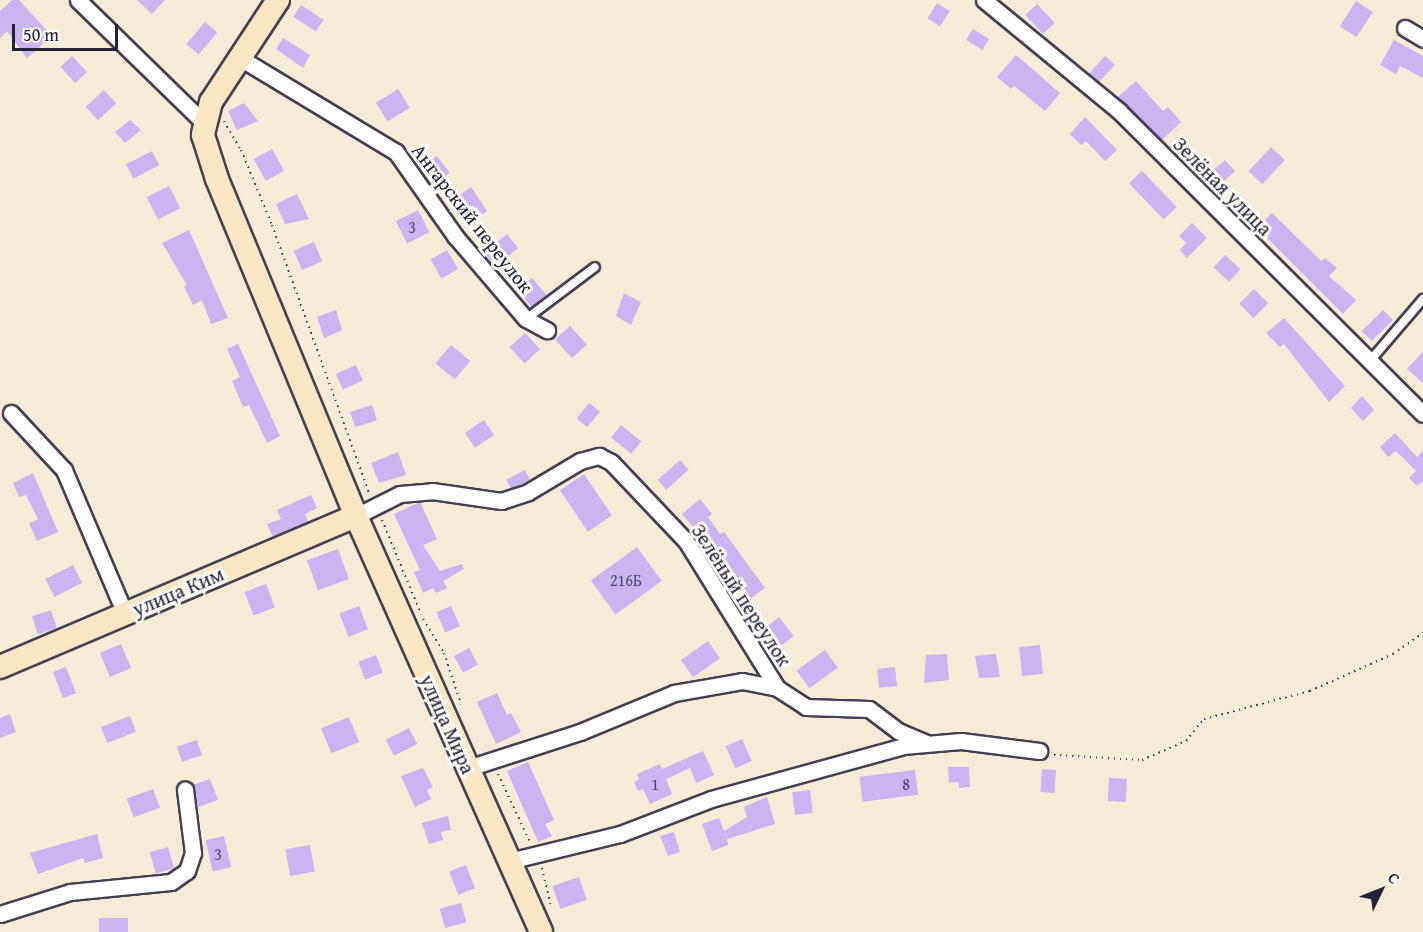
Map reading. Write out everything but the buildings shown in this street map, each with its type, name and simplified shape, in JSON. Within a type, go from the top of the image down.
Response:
[{"type":"street","points":[[78,0],[204,130],[212,102],[278,0]]},
{"type":"street","name":"Зелёная улица","points":[[984,0],[1002,4],[1119,111],[1423,414]]},
{"type":"street","points":[[1405,28],[1423,39]]},
{"type":"street","name":"Ангарский переулок","points":[[240,58],[396,152],[455,236],[526,319],[547,330]]},
{"type":"street","name":"улица Мира","points":[[204,130],[217,179],[356,516],[541,932]]},
{"type":"street","points":[[11,413],[64,470],[125,614]]},
{"type":"street","name":"Зелёный переулок","points":[[356,516],[375,504],[400,494],[432,491],[501,501],[528,492],[580,461],[598,456],[611,462],[686,542],[777,688]]},
{"type":"street","name":"улица Ким","points":[[0,666],[356,516]]},
{"type":"street","name":"Зелёный переулок","points":[[468,768],[580,732],[674,693],[742,681],[777,688],[806,707],[869,709],[898,731],[929,744]]},
{"type":"street","name":"Зелёный переулок","points":[[509,861],[620,834],[711,799],[903,746],[962,741],[1039,751]]},
{"type":"street","points":[[0,914],[70,892],[171,882],[187,871],[193,853],[186,790]]},
{"type":"lane","points":[[526,319],[595,267]]},
{"type":"lane","points":[[1369,362],[1423,300]]},
{"type":"path","points":[[212,102],[242,150],[375,504],[423,619],[444,653],[463,709]]},
{"type":"path","points":[[1039,751],[1054,755],[1142,760],[1186,741],[1204,719],[1310,691],[1393,654],[1423,633]]},
{"type":"path","points":[[491,762],[538,854],[551,908]]}]
